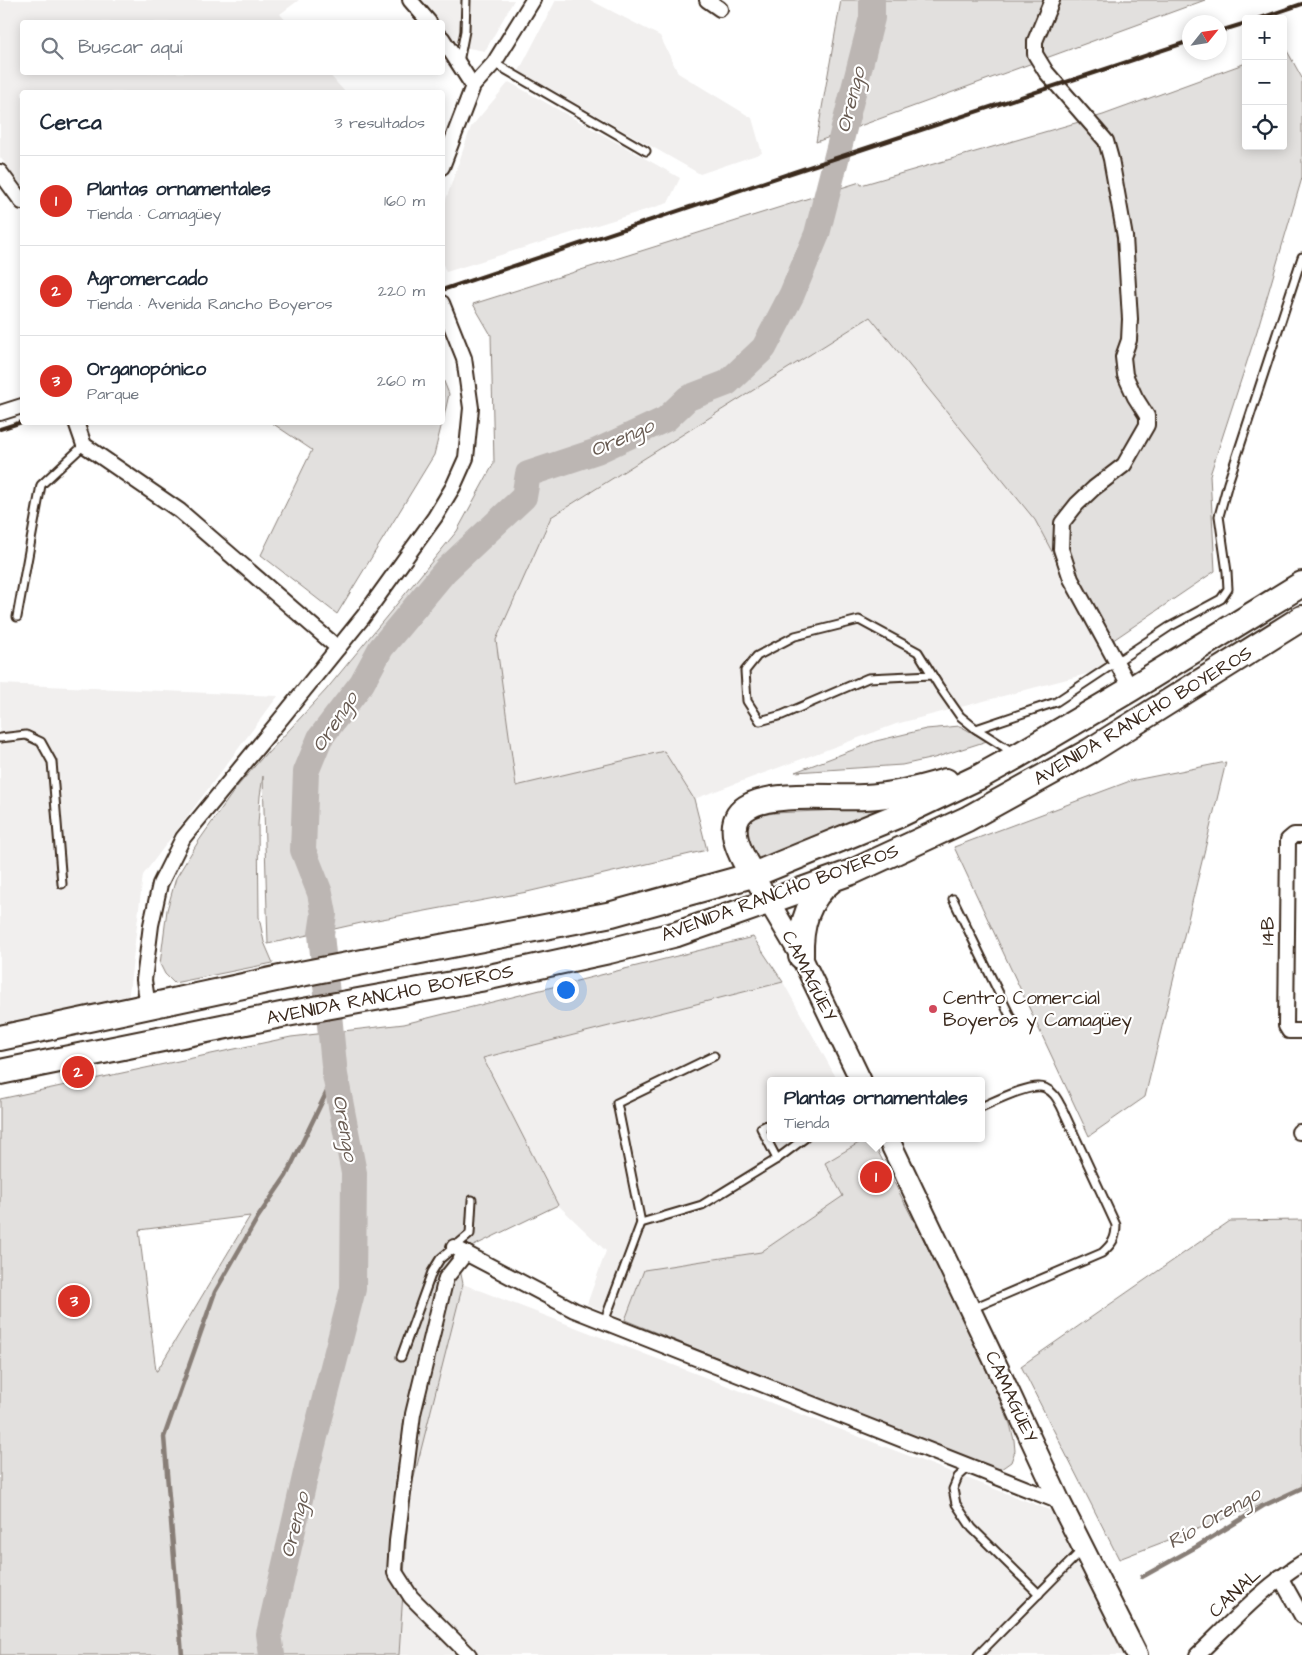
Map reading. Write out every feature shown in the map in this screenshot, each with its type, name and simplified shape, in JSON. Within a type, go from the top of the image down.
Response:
[{"type":"highway","name":"AVENIDA RANCHO BOYEROS","points":[[0,1038],[285,977],[612,914],[753,875],[945,794],[1019,755],[1302,584]]},
{"type":"highway","name":"AVENIDA RANCHO BOYEROS","points":[[0,1072],[281,1015],[480,979],[609,951],[677,934],[769,902],[852,872],[967,819],[1090,752],[1302,618]]},
{"type":"highway","points":[[753,875],[738,851],[734,831],[739,815],[751,805],[772,798],[864,797],[892,794],[942,782],[1019,755]]},
{"type":"highway","points":[[801,956],[801,933],[806,914],[812,903],[829,882],[852,872]]},
{"type":"main road","name":"CAMAGÜEY","points":[[753,875],[801,956],[858,1077]]},
{"type":"main road","name":"CAMAGÜEY","points":[[893,1142],[1060,1502],[1137,1655]]},
{"type":"street","points":[[410,0],[427,20]]},
{"type":"street","points":[[445,160],[473,86],[494,64],[533,0]]},
{"type":"street","points":[[708,0],[720,9]]},
{"type":"street","points":[[1052,0],[1035,41],[1036,54],[1046,72],[1106,141],[1113,167],[1125,237],[1130,319],[1129,340],[1123,357],[1126,375],[1135,397],[1147,416],[1147,425],[1124,464],[1077,504],[1062,524],[1061,549],[1071,579],[1131,689]]},
{"type":"street","points":[[445,42],[473,86]]},
{"type":"street","points":[[0,172],[20,199]]},
{"type":"street","points":[[148,1006],[144,980],[151,925],[160,884],[183,838],[368,609],[435,517],[453,487],[466,458],[471,408],[464,358],[445,310]]},
{"type":"street","points":[[0,413],[20,407]]},
{"type":"street","points":[[77,425],[84,445],[180,511],[338,648]]},
{"type":"street","name":"14B","points":[[1296,836],[1288,840],[1286,1026],[1290,1031],[1302,1031]]},
{"type":"street","points":[[469,1655],[411,1597],[395,1572],[397,1541],[413,1414],[446,1278],[460,1250],[574,1310],[1060,1502]]},
{"type":"street","name":"CANAL","points":[[1197,1655],[1280,1577],[1302,1563]]},
{"type":"street","points":[[1280,1577],[1302,1616]]},
{"type":"lane","points":[[459,63],[465,31],[466,0]]},
{"type":"lane","points":[[494,64],[646,151]]},
{"type":"lane","points":[[976,729],[1056,702],[1169,627],[1221,599],[1228,589],[1219,516],[1230,474],[1302,258]]},
{"type":"lane","points":[[17,617],[41,485],[84,445]]},
{"type":"lane","points":[[932,675],[868,678],[782,715],[760,722],[747,701],[745,671],[757,656],[795,636],[859,620],[918,652],[960,716],[976,729],[1019,755]]},
{"type":"lane","points":[[0,738],[26,735],[33,738],[41,742],[52,762],[62,884]]},
{"type":"lane","points":[[954,899],[1012,1020]]},
{"type":"lane","points":[[604,1322],[641,1223],[617,1103],[714,1056]]},
{"type":"lane","points":[[970,1309],[1102,1253],[1112,1244],[1116,1235],[1116,1225],[1061,1106],[1053,1093],[1044,1087],[1032,1087],[985,1105]]},
{"type":"lane","points":[[767,1125],[761,1128],[767,1139]]},
{"type":"lane","points":[[769,1142],[778,1159]]},
{"type":"lane","points":[[641,1223],[702,1205],[778,1159],[800,1142]]},
{"type":"lane","points":[[401,1358],[432,1272],[440,1259],[460,1250],[470,1234],[472,1200]]},
{"type":"lane","points":[[969,1467],[958,1477],[953,1489],[956,1504],[972,1528],[1039,1594]]},
{"type":"lane","points":[[978,1655],[1084,1549]]},
{"type":"shaded area","points":[[0,0],[299,0],[280,14],[285,20],[20,20],[20,75],[330,75],[343,90],[20,90],[20,183],[0,157]]},
{"type":"shaded area","points":[[420,0],[514,0],[485,51],[458,46],[445,30],[445,20],[437,20]]},
{"type":"shaded area","points":[[556,0],[590,0],[660,36],[678,73],[752,118],[762,153],[700,174],[519,71]]},
{"type":"shaded area","points":[[841,0],[1205,0],[816,142]]},
{"type":"shaded area","points":[[1287,51],[1302,78],[1302,178],[1257,331],[1210,475],[1215,571],[1103,647],[1035,520],[870,317],[551,517],[496,640],[516,786],[664,751],[694,799],[707,850],[527,892],[361,923],[268,944],[263,776],[258,825],[259,917],[264,942],[273,963],[174,983],[165,974],[160,964],[167,910],[176,878],[198,842],[236,788],[267,752],[267,754],[326,690],[457,531],[494,463],[491,335],[473,304],[860,182],[861,185],[1103,115],[1242,64],[1242,150],[1287,150]]},
{"type":"shaded area","points":[[509,82],[680,178],[668,203],[446,272],[445,202],[471,127]]},
{"type":"shaded area","points":[[870,317],[1035,520],[1113,667],[896,724],[694,799],[664,751],[516,787],[496,640],[551,517]]},
{"type":"shaded area","points":[[445,384],[449,394],[445,412]]},
{"type":"shaded area","points":[[275,425],[442,425],[434,455],[337,614],[261,555],[312,450]]},
{"type":"shaded area","points":[[0,684],[278,696],[143,875],[128,1001],[0,1027]]},
{"type":"shaded area","points":[[960,726],[987,741],[934,758],[902,765],[795,772],[876,741],[926,729]]},
{"type":"shaded area","points":[[1226,762],[1145,1097],[1089,1136],[954,847],[1130,781]]},
{"type":"shaded area","points":[[885,808],[764,861],[756,859],[749,851],[747,825],[756,816],[774,813]]},
{"type":"shaded area","points":[[753,937],[783,982],[483,1058],[558,1205],[457,1254],[463,1284],[409,1497],[399,1655],[0,1655],[0,1099],[291,1037],[404,1024]],"holes":[[[250,1216],[157,1371],[139,1230]]]},
{"type":"shaded area","points":[[783,982],[836,1077],[767,1077],[767,1142],[860,1142],[825,1163],[843,1196],[761,1252],[644,1270],[625,1320],[587,1304],[606,1251],[558,1205],[483,1058]]},
{"type":"shaded area","points":[[860,1142],[873,1142],[963,1316],[1010,1424],[1015,1451],[1011,1462],[1001,1469],[988,1468],[625,1320],[644,1270],[761,1252],[843,1196],[825,1163]]},
{"type":"shaded area","points":[[1302,1220],[1302,1489],[1119,1559],[1021,1366],[1230,1221]]},
{"type":"shaded area","points":[[463,1284],[1052,1511],[1125,1655],[399,1655],[409,1497]]},
{"type":"waterway","name":"Orengo","points":[[272,1655],[269,1634],[308,1464],[353,1289],[354,1173],[335,1075],[321,934],[324,914],[320,893],[303,850],[306,772],[320,738],[362,683],[381,648],[445,571],[524,497],[528,474],[597,451],[666,419],[688,398],[727,383],[764,348],[792,294],[817,234],[872,18],[872,0]]},
{"type":"waterway","points":[[182,1655],[164,1437],[215,1292],[258,1217],[286,1176],[335,1075]]},
{"type":"waterway","name":"Río Orengo","points":[[1142,1577],[1263,1506],[1302,1488]]},
{"type":"railway","points":[[1270,15],[1302,4]]},
{"type":"railway","points":[[1227,29],[1242,24]]},
{"type":"railway","points":[[445,289],[1182,44]]},
{"type":"railway","points":[[0,429],[20,423]]},
{"type":"place","name":"Centro Comercial Boyeros y Camagüey","points":[[933,1009]]},
{"type":"place","name":"Agromercado","points":[[78,1072]]},
{"type":"place","name":"Plantas ornamentales","points":[[876,1177]]},
{"type":"place","name":"Organopónico","points":[[74,1301]]}]
